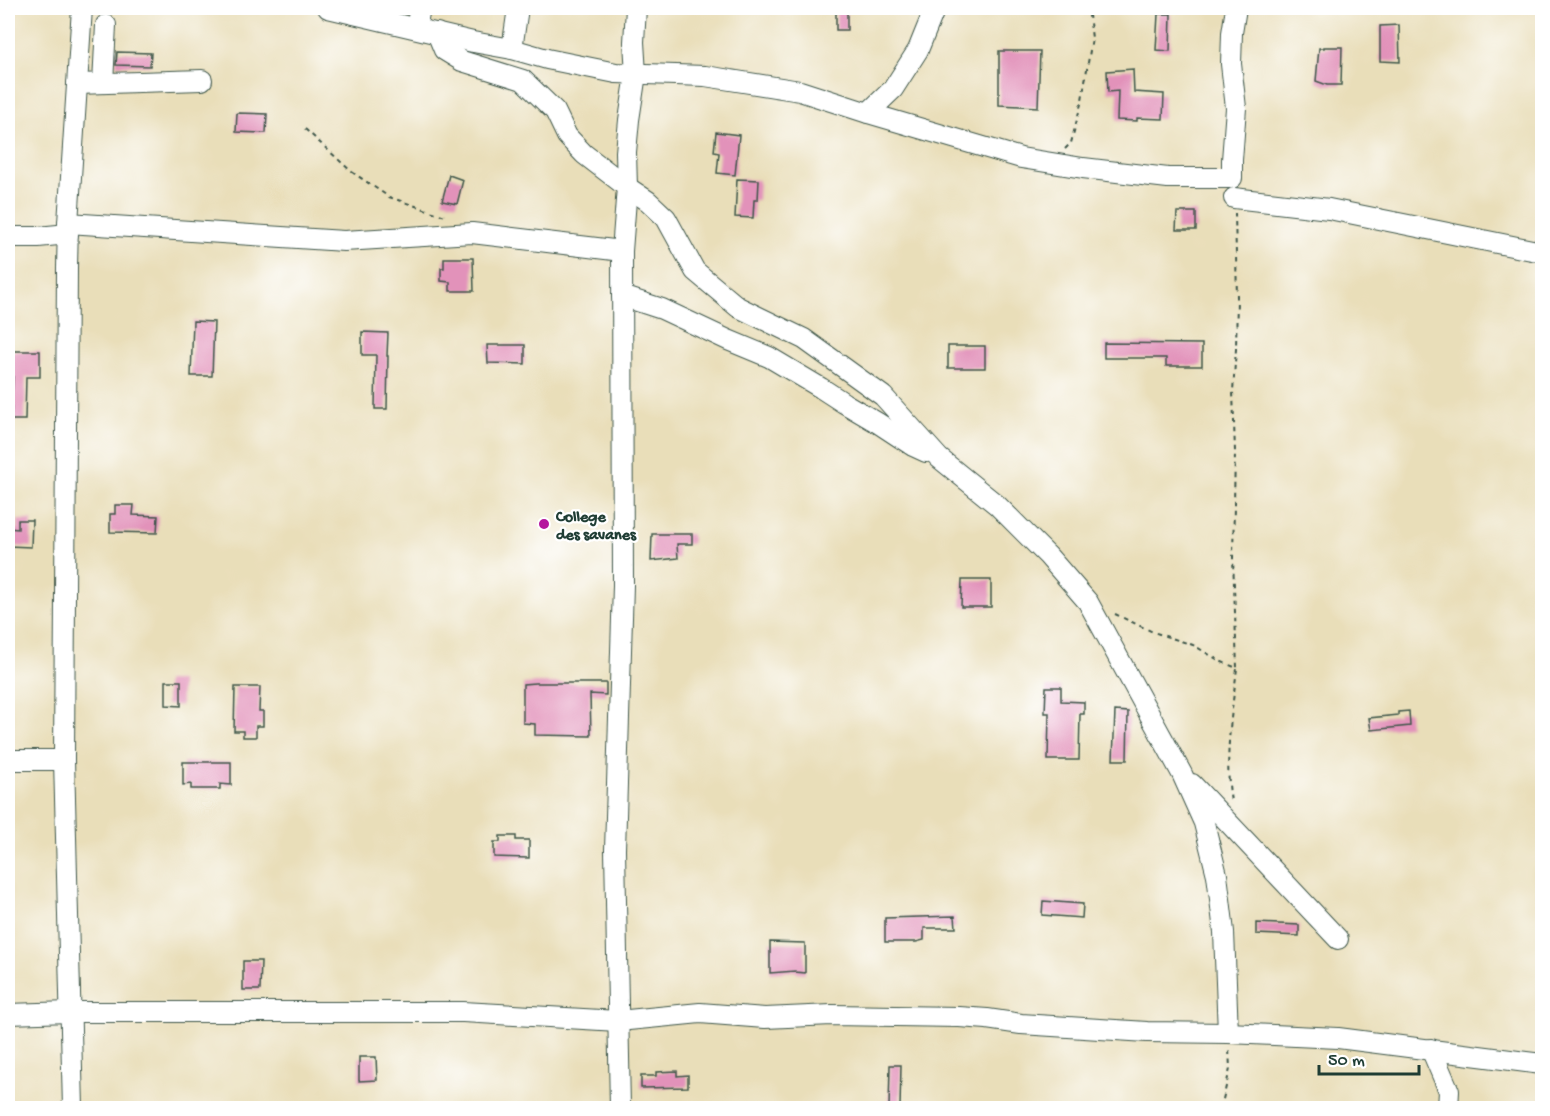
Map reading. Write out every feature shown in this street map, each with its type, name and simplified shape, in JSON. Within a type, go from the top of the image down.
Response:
[{"type":"street","points":[[73,1108],[64,760],[68,229],[82,8]]},
{"type":"street","points":[[328,8],[616,73],[705,76],[800,91],[1021,158],[1168,178],[1232,178],[1236,108],[1232,33],[1236,8]]},
{"type":"street","points":[[416,27],[420,8]]},
{"type":"street","points":[[512,49],[518,8]]},
{"type":"street","points":[[620,1108],[615,850],[622,585],[622,251],[627,187],[626,152],[636,74],[634,42],[636,8]]},
{"type":"street","points":[[868,113],[900,80],[918,50],[935,8]]},
{"type":"street","points":[[103,83],[106,25]]},
{"type":"street","points":[[436,33],[444,50],[462,61],[523,80],[555,111],[567,136],[579,148],[648,201],[666,218],[695,271],[738,307],[804,339],[883,396],[939,458],[997,506],[1048,556],[1088,602],[1182,774],[1204,824],[1217,875],[1224,932],[1228,1033]]},
{"type":"street","points":[[77,84],[202,80]]},
{"type":"street","points":[[1234,198],[1329,209],[1542,252]]},
{"type":"street","points":[[8,237],[38,237],[68,229],[344,242],[472,233],[622,251]]},
{"type":"street","points":[[622,297],[662,309],[768,357],[914,446],[939,458]]},
{"type":"street","points":[[8,760],[64,760]]},
{"type":"street","points":[[1182,774],[1338,939]]},
{"type":"street","points":[[8,1014],[463,1011],[618,1021],[700,1013],[765,1018],[832,1015],[959,1017],[987,1018],[1021,1024],[1147,1032],[1338,1038],[1542,1064]]},
{"type":"street","points":[[1431,1049],[1449,1090],[1448,1108]]},
{"type":"path","points":[[1053,162],[1071,143],[1082,100],[1092,38],[1088,8]]},
{"type":"path","points":[[305,129],[352,172],[389,197],[455,219],[472,233]]},
{"type":"path","points":[[1231,801],[1228,781],[1237,668],[1233,558],[1235,452],[1233,390],[1237,297],[1234,198]]},
{"type":"path","points":[[1088,602],[1153,632],[1193,645],[1237,668]]},
{"type":"path","points":[[1221,1108],[1230,1069],[1228,1033]]},
{"type":"building","points":[[836,11],[847,11],[847,30],[836,30]]},
{"type":"building","points":[[1158,14],[1171,14],[1170,51],[1156,50]]},
{"type":"building","points":[[1399,25],[1400,62],[1380,61],[1380,26]]},
{"type":"building","points":[[1342,47],[1341,85],[1327,85],[1316,81],[1319,48]]},
{"type":"building","points":[[999,51],[1040,51],[1038,107],[999,105]]},
{"type":"building","points":[[117,52],[151,53],[150,66],[116,65]]},
{"type":"building","points":[[1133,69],[1134,92],[1164,94],[1163,119],[1117,120],[1118,91],[1108,92],[1107,71]]},
{"type":"building","points":[[237,113],[267,114],[266,133],[236,132]]},
{"type":"building","points":[[716,132],[739,135],[735,175],[717,173],[719,153],[714,152]]},
{"type":"building","points":[[449,175],[463,180],[457,204],[442,201]]},
{"type":"building","points":[[737,179],[759,180],[758,200],[754,200],[753,218],[735,217]]},
{"type":"building","points":[[1177,212],[1196,212],[1196,230],[1176,230]]},
{"type":"building","points":[[444,258],[473,258],[474,291],[450,291],[450,282],[441,281]]},
{"type":"building","points":[[193,321],[214,322],[212,376],[191,376]]},
{"type":"building","points":[[362,332],[388,333],[387,409],[375,409],[376,355],[362,355]]},
{"type":"building","points":[[1104,343],[1202,344],[1202,366],[1166,366],[1166,358],[1104,358]]},
{"type":"building","points":[[487,345],[525,345],[525,364],[488,363]]},
{"type":"building","points":[[948,346],[985,346],[985,368],[948,368]]},
{"type":"building","points":[[8,351],[40,351],[40,377],[26,377],[25,420],[11,420],[13,376],[8,376]]},
{"type":"building","points":[[115,505],[134,505],[133,515],[158,516],[157,533],[110,532],[110,514],[115,514]]},
{"type":"building","points":[[18,520],[32,520],[31,547],[8,546],[8,528],[18,529]]},
{"type":"building","points":[[652,534],[692,534],[692,544],[677,544],[678,558],[651,561]]},
{"type":"building","points":[[962,580],[991,580],[991,607],[961,607]]},
{"type":"building","points":[[166,681],[181,681],[181,706],[166,705]]},
{"type":"building","points":[[606,683],[606,695],[590,694],[591,736],[535,735],[535,724],[523,723],[523,684]]},
{"type":"building","points":[[235,687],[260,687],[259,711],[263,711],[263,726],[256,726],[256,737],[243,737],[243,731],[234,731]]},
{"type":"building","points":[[1046,687],[1061,687],[1061,701],[1084,702],[1084,714],[1080,714],[1079,760],[1048,760],[1049,713],[1045,713]]},
{"type":"building","points":[[1115,711],[1128,712],[1127,760],[1113,760]]},
{"type":"building","points":[[1409,711],[1410,726],[1371,730],[1369,718],[1398,715],[1398,712]]},
{"type":"building","points":[[183,762],[231,762],[231,785],[220,784],[220,789],[191,789],[191,784],[183,785]]},
{"type":"building","points":[[500,836],[516,836],[516,840],[529,840],[529,858],[494,857],[494,842],[500,842]]},
{"type":"building","points":[[1043,901],[1083,904],[1082,918],[1042,915]]},
{"type":"building","points":[[955,916],[956,928],[924,928],[924,940],[885,942],[885,918]]},
{"type":"building","points":[[1256,923],[1299,925],[1299,936],[1256,934]]},
{"type":"building","points":[[770,942],[805,943],[805,973],[795,971],[770,973]]},
{"type":"building","points":[[243,961],[261,961],[260,990],[243,990]]},
{"type":"building","points":[[359,1057],[376,1057],[377,1080],[359,1081]]},
{"type":"building","points":[[890,1065],[901,1065],[900,1108],[889,1108]]},
{"type":"building","points":[[677,1071],[677,1076],[688,1075],[688,1087],[641,1088],[641,1076],[656,1076],[656,1072]]},
{"type":"place","name":"College des savanes","points":[[544,524]]}]
